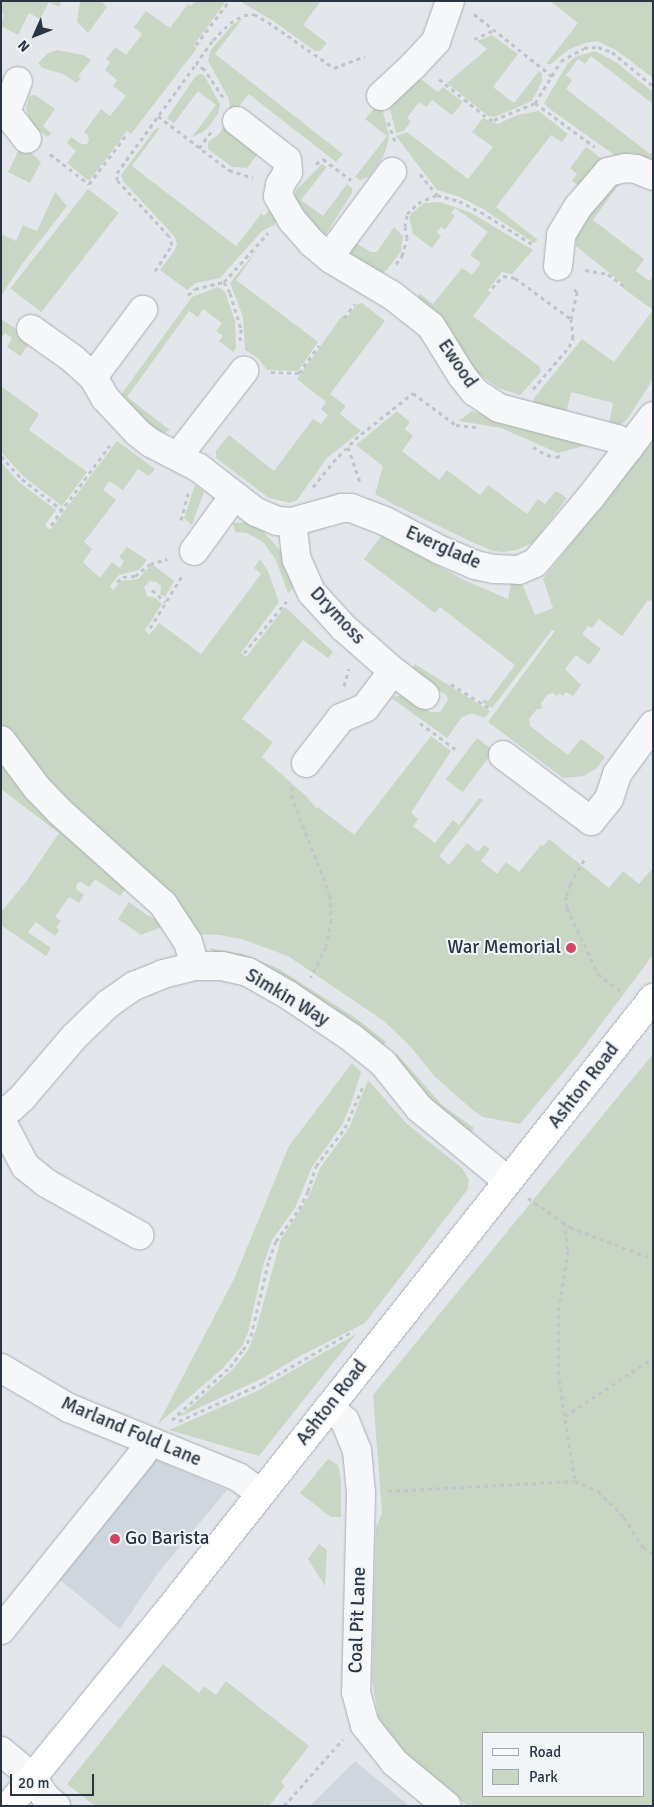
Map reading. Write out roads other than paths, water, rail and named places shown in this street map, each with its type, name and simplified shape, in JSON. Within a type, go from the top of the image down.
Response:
[{"type":"highway","name":"Ashton Road","points":[[9,1806],[508,1182],[641,998]]},
{"type":"street","points":[[381,96],[414,66],[436,42],[459,5]]},
{"type":"street","points":[[18,80],[3,112],[27,139]]},
{"type":"street","name":"Ewood","points":[[226,116],[287,160],[288,172],[280,185],[278,196],[292,220],[312,243],[329,257],[393,296],[431,326],[462,376],[486,401],[500,408],[617,439],[629,448]]},
{"type":"street","points":[[558,266],[561,235],[578,207],[608,172],[626,168],[636,169],[653,176]]},
{"type":"street","points":[[329,257],[392,172]]},
{"type":"street","points":[[93,377],[143,310]]},
{"type":"street","name":"Everglade","points":[[31,329],[73,359],[93,377],[105,398],[132,428],[151,443],[199,468],[234,496],[266,517],[292,522],[342,508],[351,508],[385,521],[440,550],[475,565],[494,569],[519,570],[536,563],[653,416]]},
{"type":"street","points":[[178,456],[249,366]]},
{"type":"street","points":[[194,551],[234,496]]},
{"type":"street","name":"Drymoss","points":[[292,522],[297,560],[312,593],[344,628],[393,671],[425,695]]},
{"type":"street","points":[[306,763],[341,718],[365,708],[393,671]]},
{"type":"street","points":[[503,755],[591,821],[609,799],[617,774],[653,725]]},
{"type":"street","points":[[1,740],[37,788],[58,811],[163,904],[188,942],[195,966]]},
{"type":"street","name":"Simkin Way","points":[[1,1113],[11,1108],[22,1098],[74,1036],[108,1004],[134,986],[163,974],[195,966],[222,966],[248,972],[288,995],[336,1027],[383,1063],[419,1108],[508,1182]]},
{"type":"street","points":[[1,1120],[25,1166],[89,1220],[139,1235]]},
{"type":"street","name":"Marland Fold Lane","points":[[1,1368],[69,1408],[164,1429],[261,1493]]},
{"type":"street","name":"Coal Pit Lane","points":[[329,1408],[345,1421],[356,1450],[361,1493],[356,1692],[365,1725],[395,1763],[447,1806]]},
{"type":"street","points":[[1,1630],[164,1429]]},
{"type":"street","points":[[1,1751],[32,1777],[46,1798],[56,1806]]},
{"type":"place","name":"War Memorial","points":[[571,948]]},
{"type":"place","name":"Go Barista","points":[[115,1539]]}]
